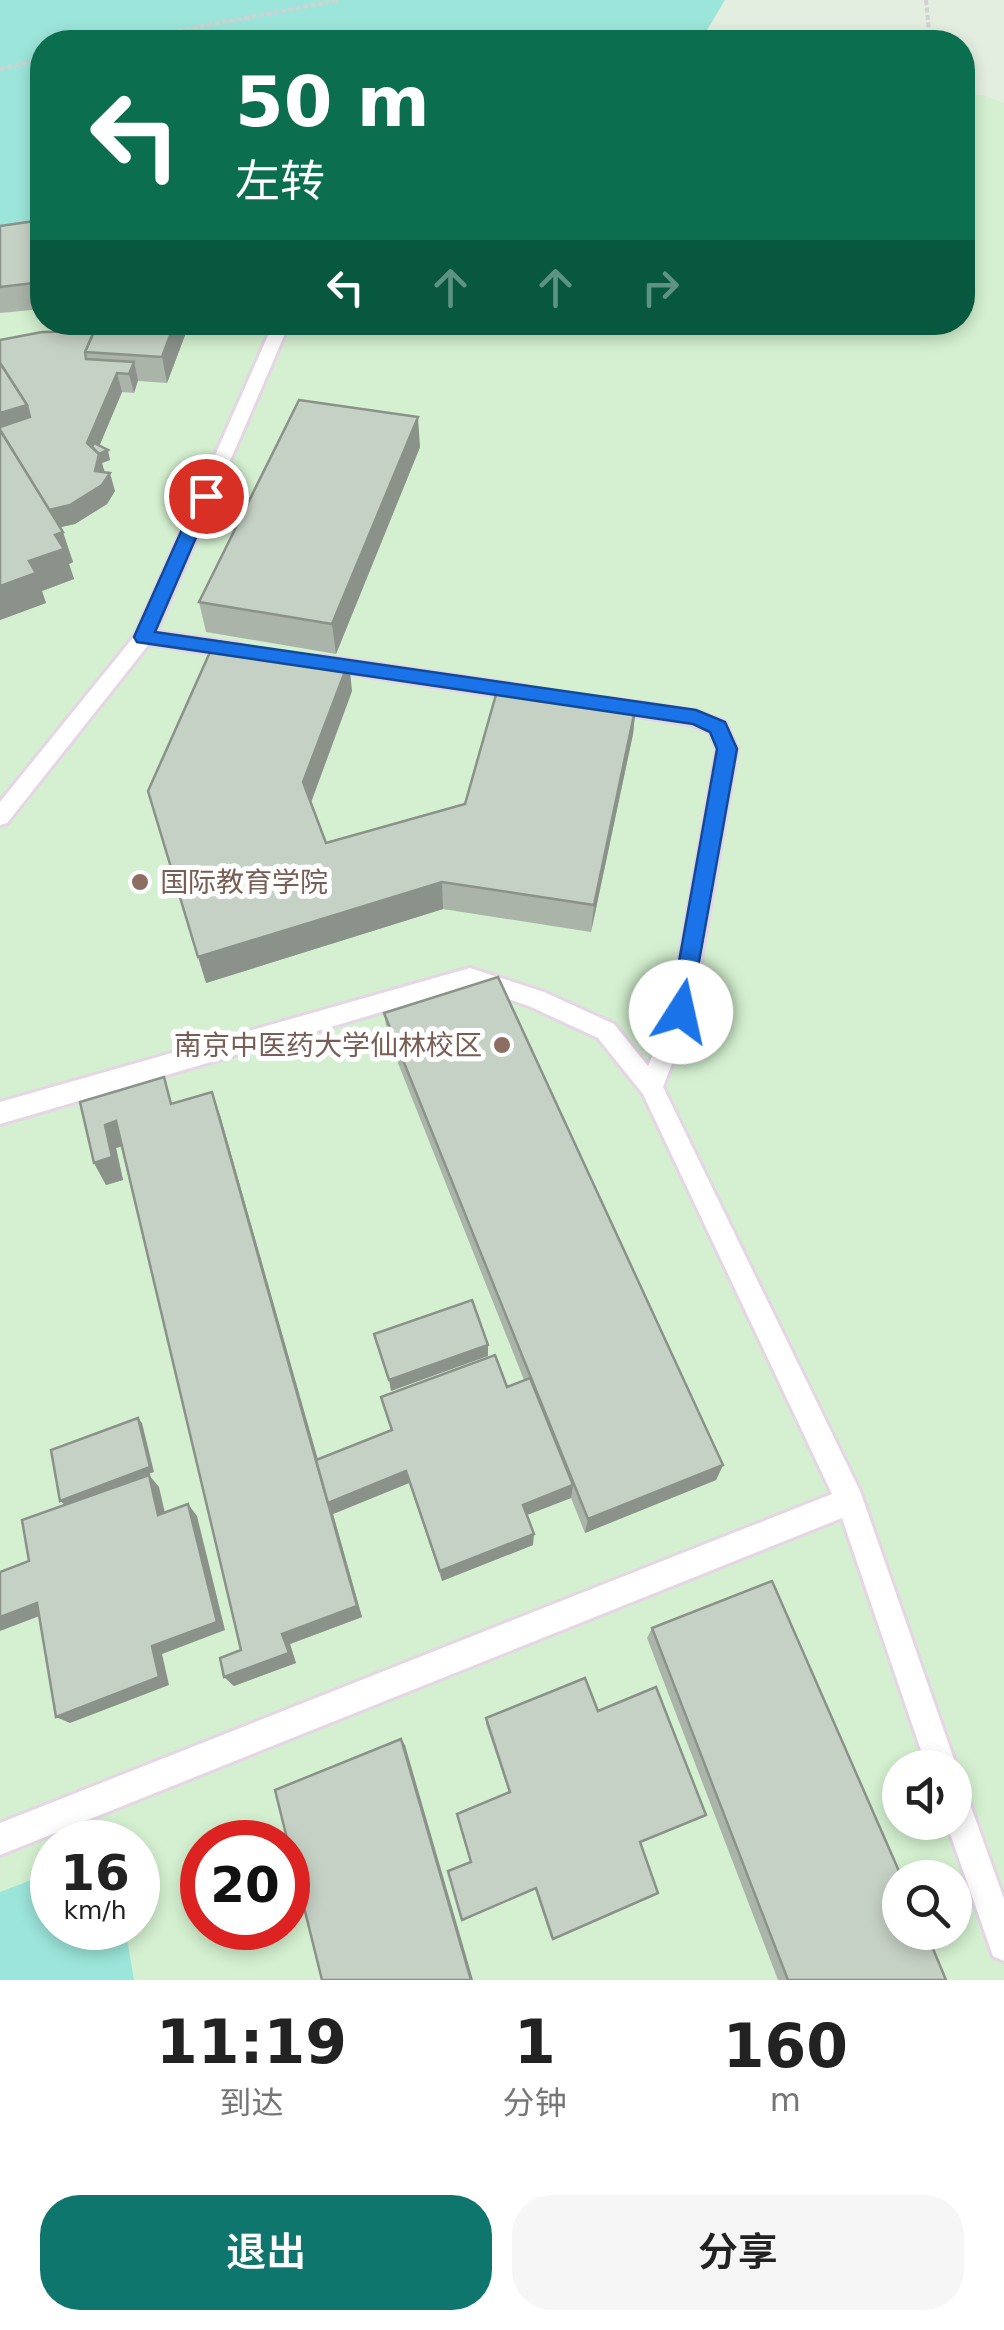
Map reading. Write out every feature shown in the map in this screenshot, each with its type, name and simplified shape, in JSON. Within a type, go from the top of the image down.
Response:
[{"type":"lane","points":[[0,816],[144,637],[276,335]]},
{"type":"lane","points":[[144,637],[262,654]]},
{"type":"lane","points":[[301,660],[538,694]]},
{"type":"lane","points":[[577,700],[696,718],[718,727],[727,749],[681,1012],[651,1086]]},
{"type":"lane","points":[[0,1113],[470,977],[536,999],[606,1031],[651,1086],[850,1501],[936,1750]]},
{"type":"lane","points":[[0,1839],[850,1501]]},
{"type":"lane","points":[[968,1840],[1004,1945]]},
{"type":"path","points":[[181,30],[340,0]]},
{"type":"path","points":[[926,0],[929,30]]},
{"type":"path","points":[[0,69],[30,62]]},
{"type":"shaded area","points":[[0,0],[725,0],[707,30],[30,30],[30,229],[0,236]]},
{"type":"shaded area","name":"南京中医药大学仙林校区","points":[[975,95],[1004,103],[1004,1980],[0,1980],[0,219],[30,215],[30,335],[975,335]]},
{"type":"shaded area","points":[[30,1880],[30,1950],[129,1950],[134,1980],[0,1980],[0,1892]]},
{"type":"building","points":[[30,222],[30,283],[0,287],[0,226]]},
{"type":"building","points":[[30,334],[92,335],[86,359],[134,362],[129,374],[117,373],[87,443],[99,454],[95,471],[110,473],[102,485],[70,505],[49,510],[0,430],[30,417],[27,405],[0,363],[0,340]]},
{"type":"building","points":[[92,335],[170,335],[162,357],[85,352]]},
{"type":"building","points":[[0,363],[27,405],[0,413]]},
{"type":"building","points":[[299,400],[418,417],[332,624],[199,602]]},
{"type":"building","points":[[0,430],[63,532],[55,535],[64,549],[29,561],[36,573],[0,586]]},
{"type":"building","points":[[94,443],[108,450],[99,454],[92,447]]},
{"type":"building","points":[[215,641],[349,661],[303,782],[326,843],[465,804],[499,684],[636,705],[594,905],[442,882],[198,957],[148,791]]},
{"type":"building","points":[[498,977],[723,1465],[588,1519],[384,1013]]},
{"type":"building","points":[[164,1077],[171,1104],[212,1092],[357,1606],[282,1634],[289,1653],[224,1677],[220,1658],[241,1650],[116,1121],[105,1125],[112,1157],[94,1163],[80,1102]]},
{"type":"building","points":[[472,1300],[488,1345],[389,1380],[374,1334]]},
{"type":"building","points":[[495,1355],[507,1387],[530,1378],[573,1485],[523,1505],[534,1534],[440,1571],[406,1471],[328,1503],[316,1460],[392,1430],[381,1397]]},
{"type":"building","points":[[138,1418],[150,1467],[60,1501],[51,1450]]},
{"type":"building","points":[[149,1475],[158,1515],[188,1504],[217,1622],[152,1646],[159,1677],[56,1717],[37,1603],[0,1617],[0,1572],[29,1561],[22,1520]]},
{"type":"building","points":[[772,1581],[882,1832],[882,1840],[894,1860],[882,1860],[882,1950],[934,1950],[946,1980],[788,1980],[652,1628]]},
{"type":"building","points":[[585,1678],[598,1711],[656,1687],[706,1815],[640,1842],[658,1893],[553,1939],[536,1888],[462,1920],[448,1871],[471,1862],[457,1814],[510,1792],[486,1718]]},
{"type":"building","points":[[401,1739],[471,1980],[322,1980],[310,1931],[310,1820],[282,1820],[275,1790]]},
{"type":"place","name":"国际教育学院","points":[[140,882]]},
{"type":"place","name":"南京中医药大学仙林校区","points":[[502,1045]]},
{"type":"route","points":[[206,496],[144,637],[696,718],[718,727],[727,749],[681,1012]]}]
